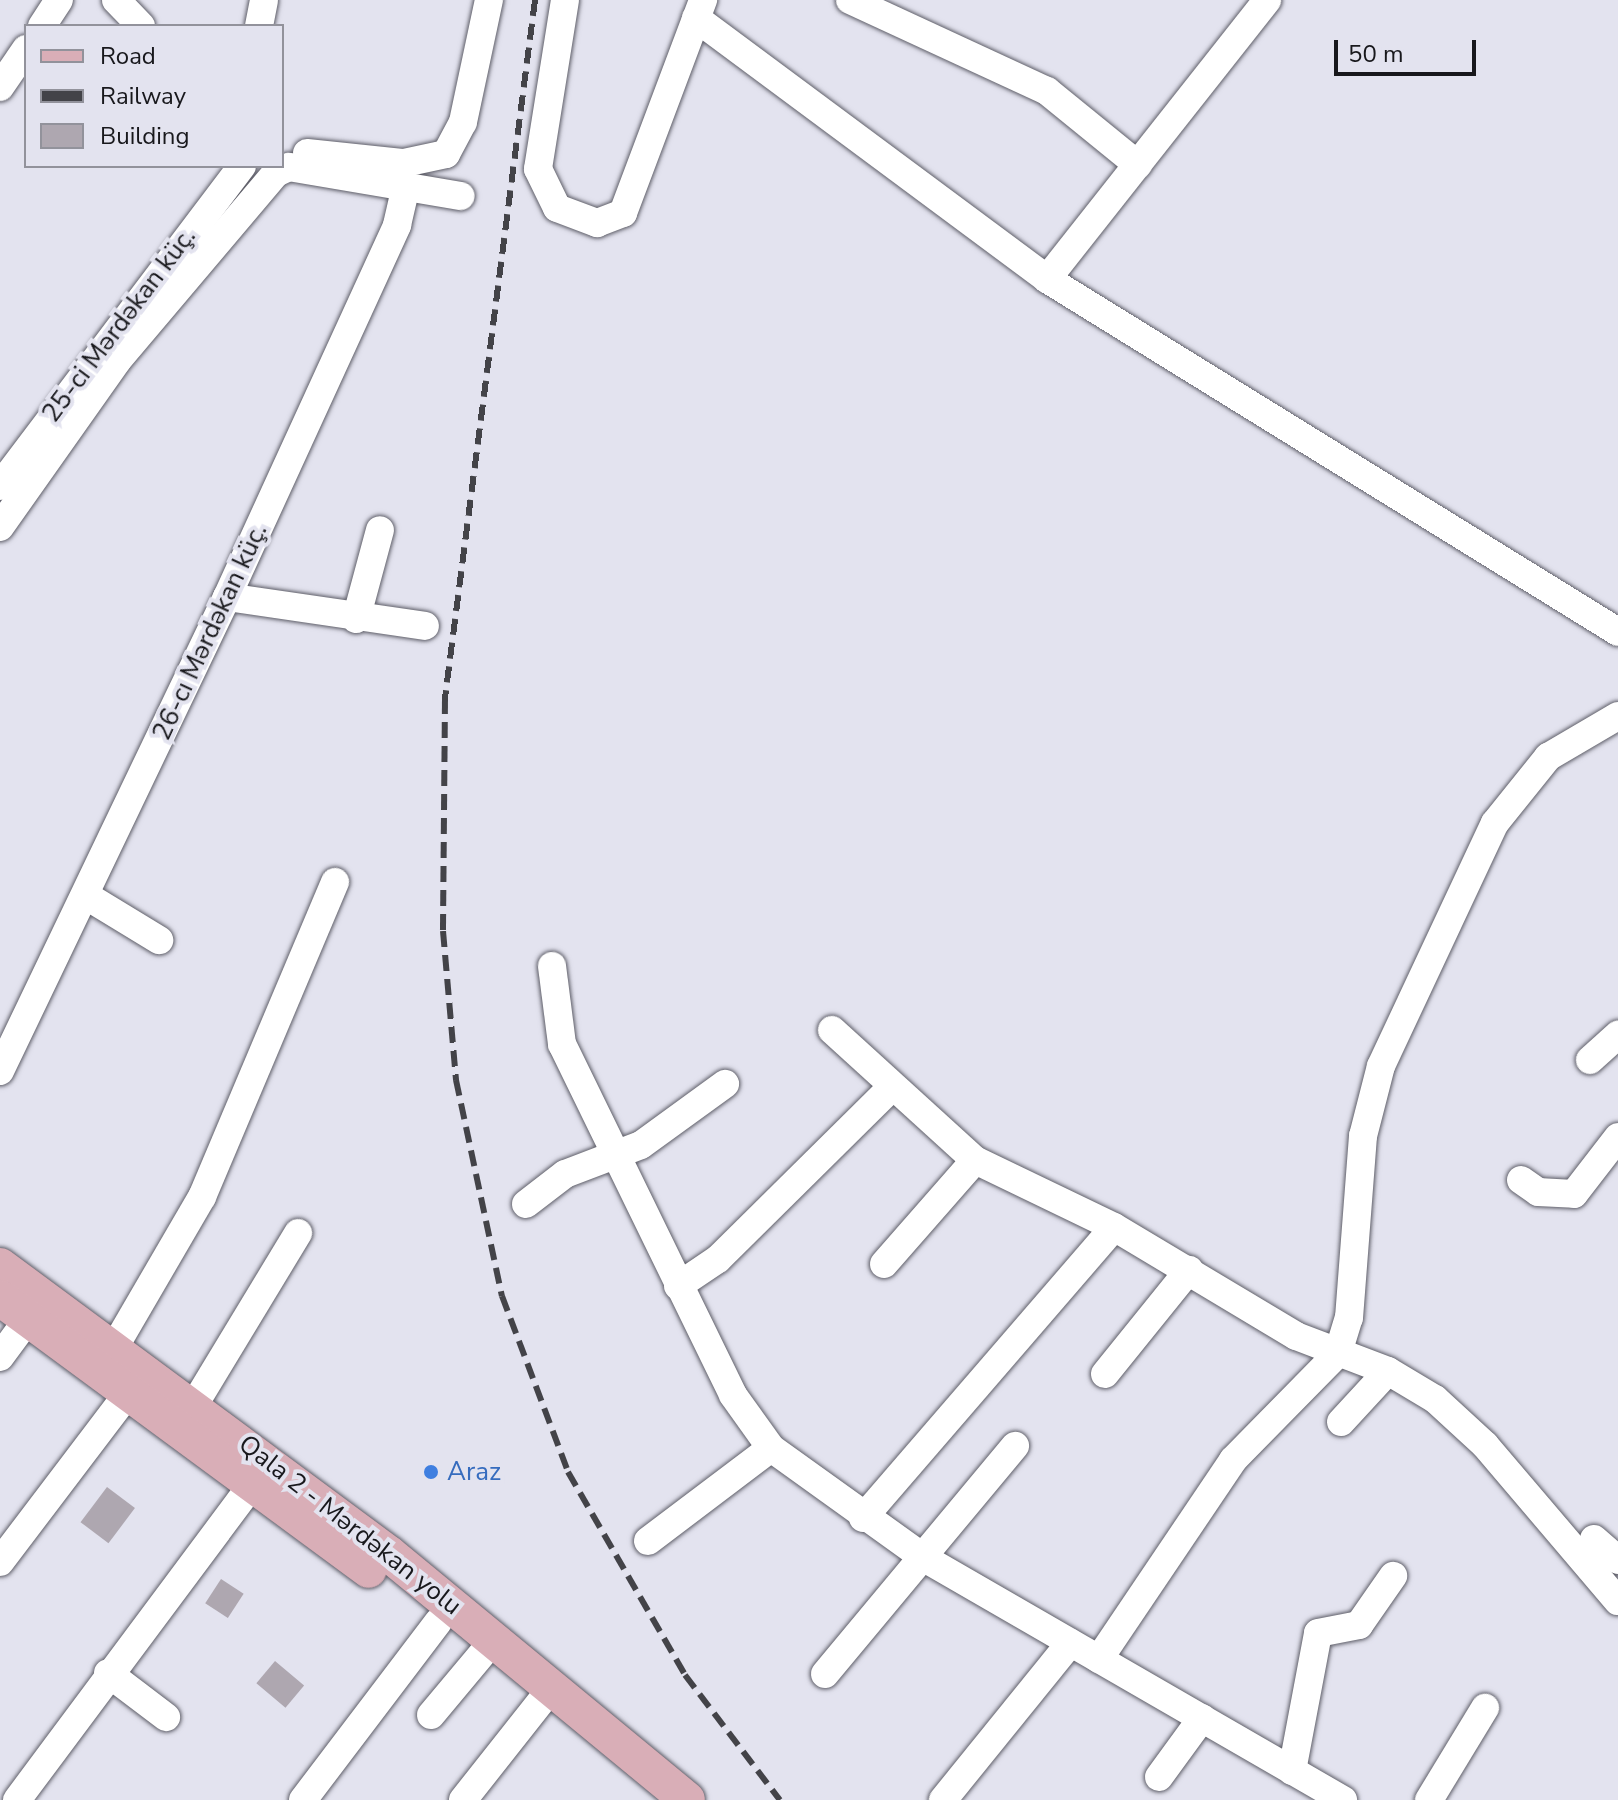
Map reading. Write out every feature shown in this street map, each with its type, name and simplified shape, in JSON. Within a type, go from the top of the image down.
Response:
[{"type":"main road","name":"Qala 2 - Mərdəkan yolu","points":[[0,1266],[194,1405],[676,1798]]},
{"type":"main road","points":[[14,1308],[676,1798]]},
{"type":"street","points":[[43,24],[59,0]]},
{"type":"street","points":[[116,0],[139,24]]},
{"type":"street","points":[[259,24],[264,0]]},
{"type":"street","points":[[284,150],[404,163],[446,154],[463,122],[489,0]]},
{"type":"street","points":[[565,0],[538,169],[549,200],[587,222],[623,213],[699,9],[1047,279],[1618,632]]},
{"type":"street","points":[[850,0],[1047,91],[1138,165]]},
{"type":"street","points":[[1047,279],[1267,0]]},
{"type":"street","points":[[0,87],[24,52]]},
{"type":"street","points":[[0,527],[126,349],[276,173],[289,167],[461,196]]},
{"type":"street","name":"25-ci Mərdəkan küç.","points":[[0,486],[240,168]]},
{"type":"street","name":"26-cı Mərdəkan küç.","points":[[0,1071],[227,597],[397,225],[406,187]]},
{"type":"street","points":[[356,619],[380,530]]},
{"type":"street","points":[[227,597],[356,619],[425,626]]},
{"type":"street","points":[[1099,1659],[1233,1460],[1338,1353],[1354,1272],[1363,1136],[1381,1066],[1495,823],[1548,757],[1618,716]]},
{"type":"street","points":[[114,1348],[202,1197],[335,882]]},
{"type":"street","points":[[85,895],[159,940]]},
{"type":"street","points":[[552,966],[562,1044],[613,1157],[733,1395],[771,1448],[863,1518],[924,1558],[1343,1800]]},
{"type":"street","points":[[832,1030],[890,1089],[975,1160],[1114,1227],[1338,1353],[1388,1371],[1435,1399],[1485,1445],[1618,1601]]},
{"type":"street","points":[[1590,1060],[1618,1035]]},
{"type":"street","points":[[526,1204],[565,1174],[613,1157],[660,1133],[725,1084]]},
{"type":"street","points":[[678,1286],[718,1259],[890,1089]]},
{"type":"street","points":[[1521,1180],[1538,1192],[1574,1194],[1614,1154]]},
{"type":"street","points":[[884,1264],[975,1160]]},
{"type":"street","points":[[863,1518],[1114,1227]]},
{"type":"street","points":[[194,1405],[298,1233]]},
{"type":"street","points":[[1105,1374],[1189,1270]]},
{"type":"street","points":[[0,1357],[14,1308]]},
{"type":"street","points":[[1341,1422],[1388,1371]]},
{"type":"street","points":[[0,1562],[129,1392]]},
{"type":"street","points":[[825,1674],[1015,1446]]},
{"type":"street","points":[[648,1541],[771,1448]]},
{"type":"street","points":[[17,1800],[108,1673],[253,1483]]},
{"type":"street","points":[[1594,1539],[1618,1560]]},
{"type":"street","points":[[1292,1771],[1318,1633],[1359,1625],[1393,1576]]},
{"type":"street","points":[[303,1800],[438,1622]]},
{"type":"street","points":[[943,1800],[1070,1643]]},
{"type":"street","points":[[431,1715],[482,1654]]},
{"type":"street","points":[[108,1673],[166,1717]]},
{"type":"street","points":[[463,1800],[542,1700]]},
{"type":"street","points":[[1429,1800],[1485,1708]]},
{"type":"street","points":[[1159,1777],[1202,1718]]},
{"type":"building","points":[[107,1487],[135,1508],[108,1543],[81,1522]]},
{"type":"building","points":[[221,1579],[244,1594],[228,1618],[205,1603]]},
{"type":"building","points":[[275,1661],[304,1685],[285,1708],[256,1683]]},
{"type":"railway","points":[[535,0],[445,698],[443,931],[456,1080],[502,1296],[568,1472],[685,1675],[780,1800]]},
{"type":"place","name":"Araz","points":[[431,1472]]}]
